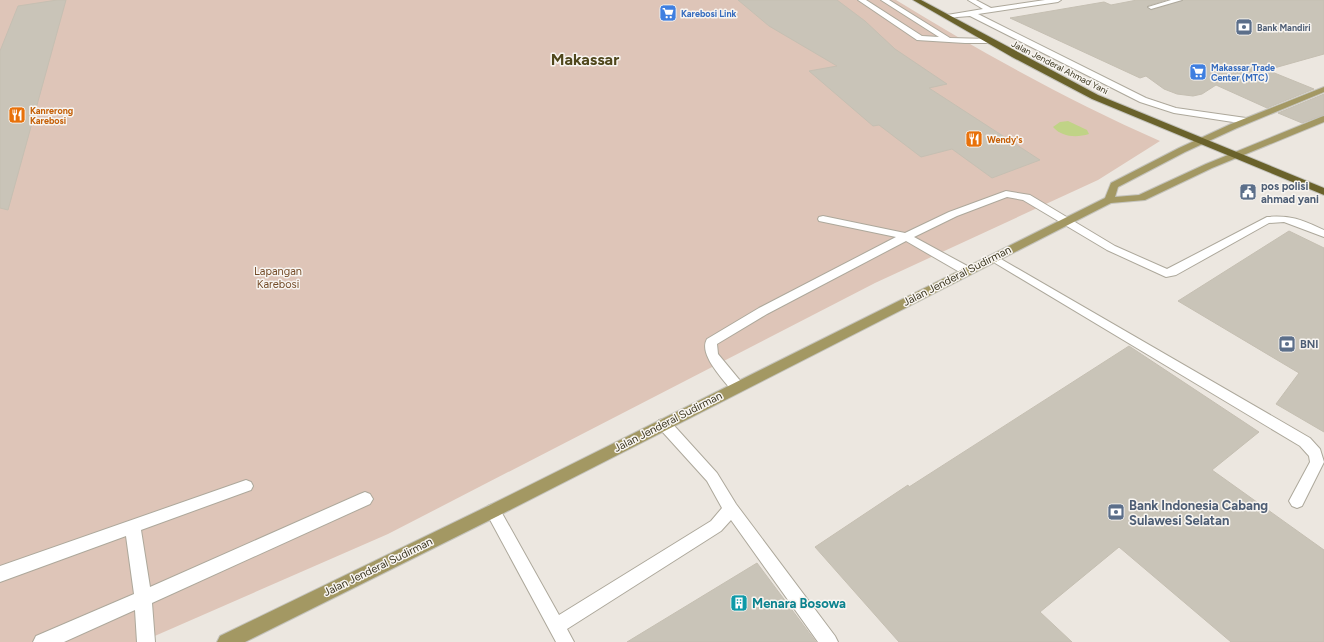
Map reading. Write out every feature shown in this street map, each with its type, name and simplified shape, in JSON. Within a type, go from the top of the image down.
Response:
[{"type":"highway","name":"Jalan Jenderal Ahmad Yani","points":[[916,0],[989,41],[1095,97],[1324,192]]},
{"type":"main road","points":[[1110,200],[1114,185],[1201,141],[1324,89]]},
{"type":"main road","name":"Jalan Jenderal Sudirman","points":[[226,642],[493,511],[1110,200],[1141,198],[1236,155],[1324,119]]},
{"type":"street","points":[[861,0],[920,38],[989,41]]},
{"type":"street","points":[[884,0],[949,40]]},
{"type":"street","points":[[971,0],[991,10]]},
{"type":"street","points":[[947,17],[1058,0]]},
{"type":"street","points":[[1151,7],[1179,0]]},
{"type":"street","points":[[972,14],[1143,100],[1174,110],[1246,121]]},
{"type":"street","points":[[737,387],[712,355],[711,342],[769,307],[906,237],[953,214],[1006,194],[1026,197],[1110,248],[1166,273],[1172,272],[1267,220],[1284,219],[1299,223],[1324,234]]},
{"type":"street","points":[[823,219],[906,237],[967,272]]},
{"type":"street","points":[[994,258],[1305,442],[1317,456],[1318,462],[1297,501]]},
{"type":"street","points":[[664,424],[712,477],[731,509],[829,642]]},
{"type":"street","points":[[0,574],[246,486]]},
{"type":"street","points":[[42,642],[365,498]]},
{"type":"street","points":[[558,626],[716,526],[731,509]]},
{"type":"street","points":[[493,511],[558,626],[565,642]]},
{"type":"street","points":[[133,527],[143,598],[146,642]]},
{"type":"green space","name":"Lapangan Karebosi","points":[[0,0],[896,0],[960,38],[1059,93],[1160,141],[1098,180],[875,283],[388,534],[141,642],[0,642]]},
{"type":"shaded area","points":[[1068,121],[1087,130],[1089,134],[1070,136],[1061,133],[1053,127],[1060,122]]},
{"type":"building","name":"Kanrerong Karebosi","points":[[66,0],[8,210],[0,208],[0,51],[18,6]]},
{"type":"building","points":[[738,0],[837,0],[865,21],[895,49],[947,84],[929,88],[1040,160],[992,178],[952,149],[921,157],[879,125],[873,126],[809,71],[837,66],[769,26]]},
{"type":"building","name":"Makassar Trade Center (MTC)","points":[[1137,0],[1166,0],[1147,6],[1151,10],[1183,0],[1324,0],[1324,54],[1267,70],[1314,89],[1267,108],[1216,85],[1202,94],[1193,96],[1177,94],[1164,89],[1146,76],[1140,78],[1010,18],[1104,2],[1111,5]]},
{"type":"building","points":[[1324,94],[1324,115],[1302,123],[1278,113]]},
{"type":"building","name":"BNI","points":[[1289,231],[1324,248],[1324,432],[1276,404],[1299,373],[1178,301]]},
{"type":"building","name":"Bank Indonesia Cabang Sulawesi Selatan","points":[[1129,346],[1259,432],[1212,470],[1324,550],[1324,642],[1231,642],[1119,547],[1040,612],[1072,642],[899,642],[815,547],[908,485],[909,487]]},
{"type":"building","name":"Menara Bosowa","points":[[757,563],[816,642],[627,642]]},
{"type":"place","name":"Karebosi Link","points":[[668,13]]},
{"type":"place","name":"Bank Mandiri","points":[[1244,27]]},
{"type":"place","name":"Makassar Trade Center (MTC)","points":[[1198,72]]},
{"type":"place","name":"Kanrerong Karebosi","points":[[17,115]]},
{"type":"place","name":"Wendy's","points":[[974,139]]},
{"type":"place","name":"pos polisi ahmad yani","points":[[1248,192]]},
{"type":"place","name":"BNI","points":[[1287,344]]},
{"type":"place","name":"Bank Indonesia Cabang Sulawesi Selatan","points":[[1116,512]]},
{"type":"place","name":"Menara Bosowa","points":[[739,603]]},
{"type":"district","name":"Makassar","points":[[585,59]]}]
